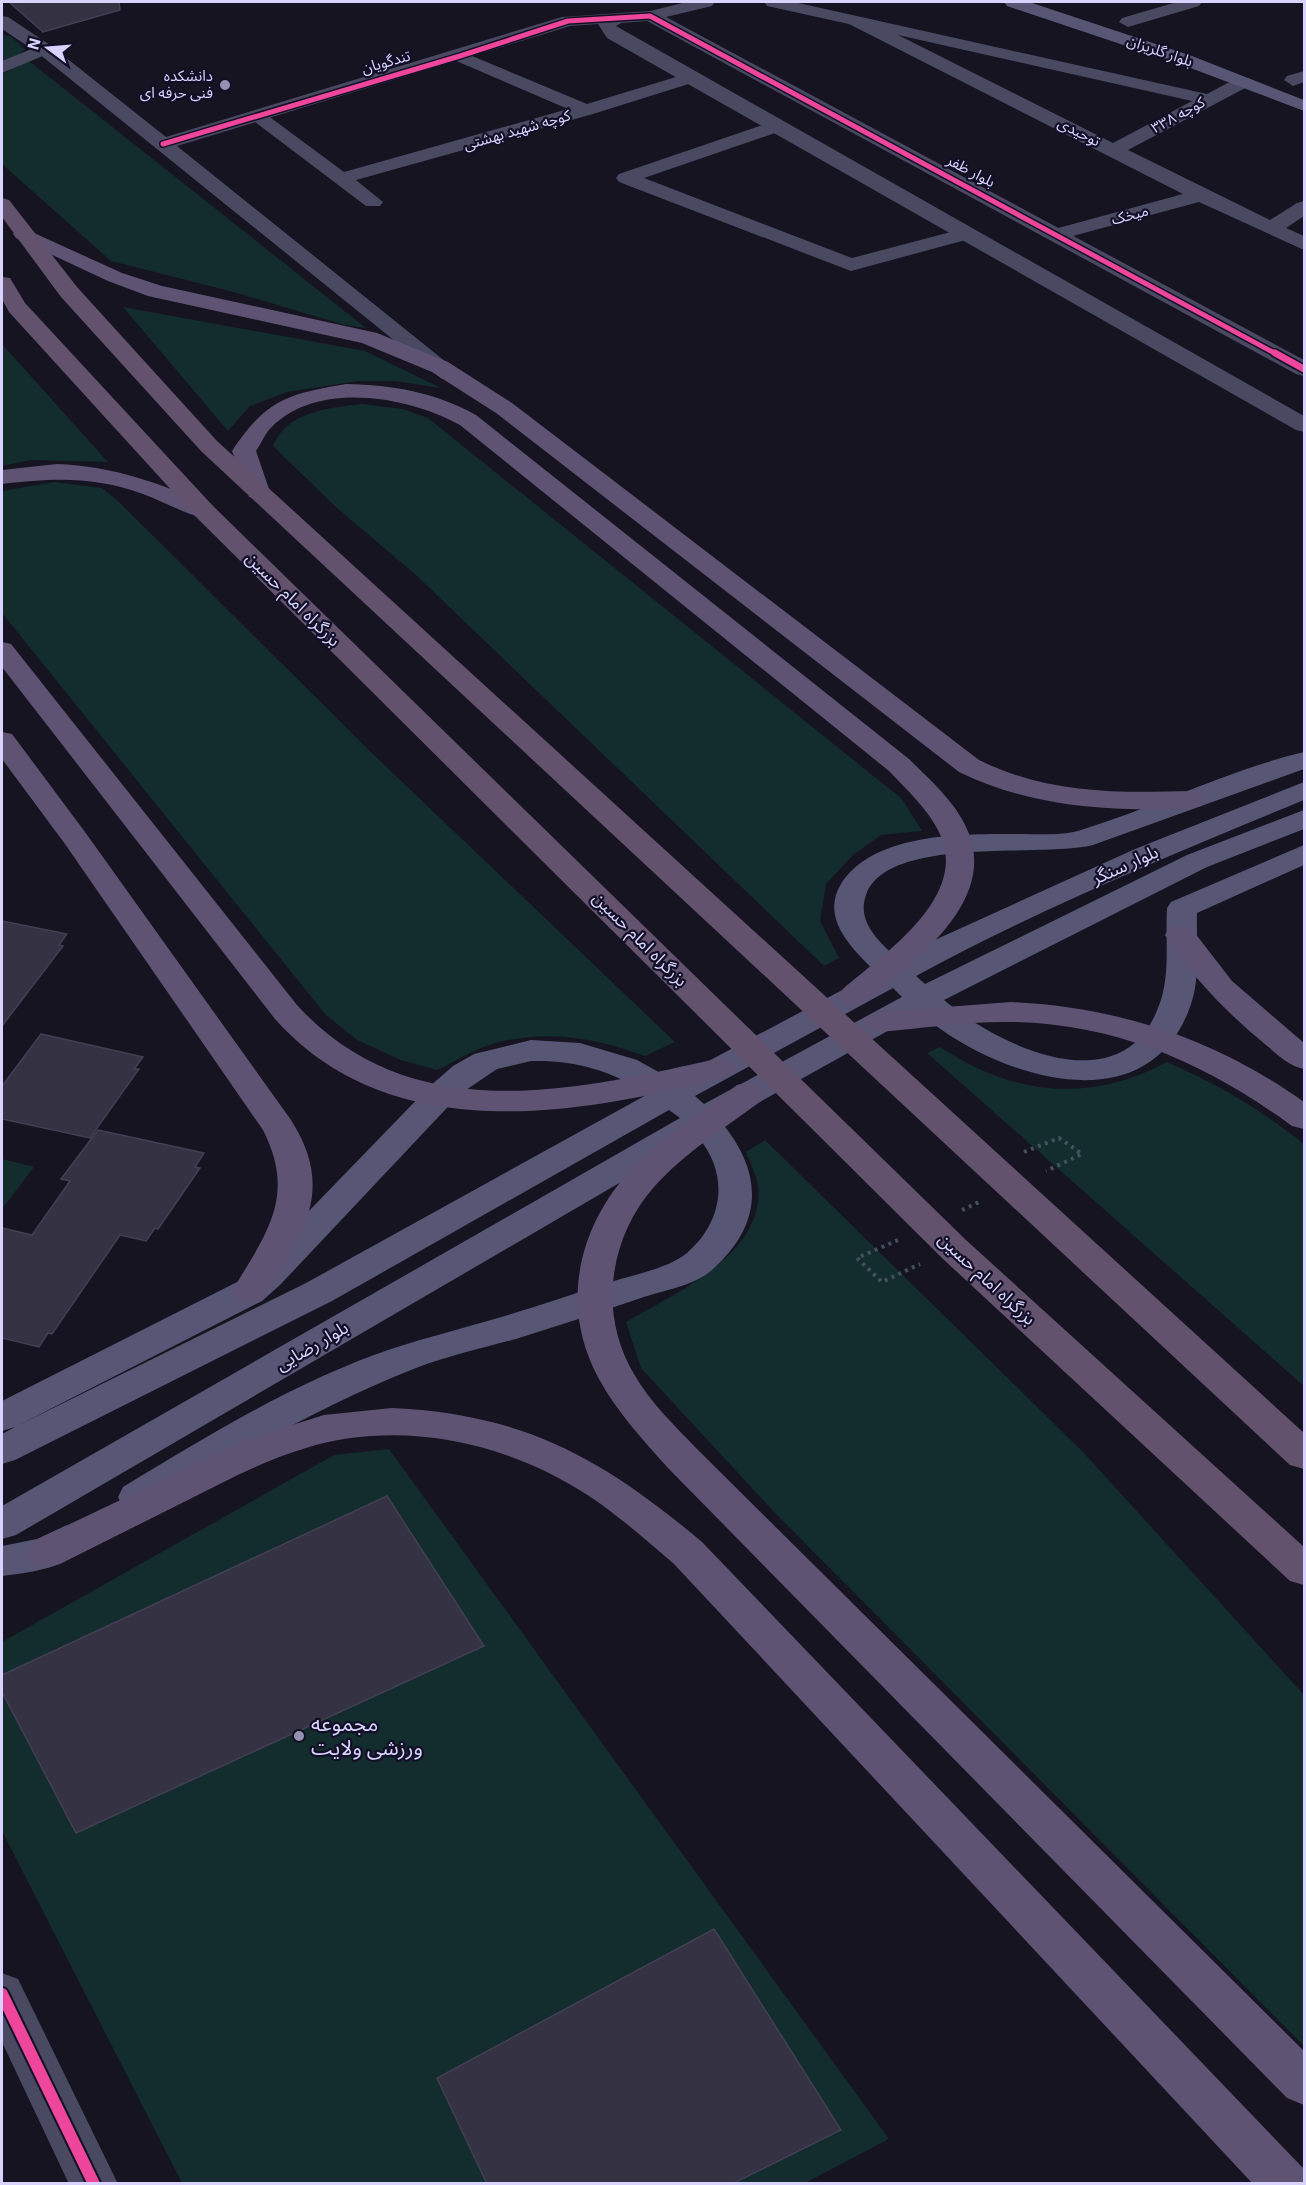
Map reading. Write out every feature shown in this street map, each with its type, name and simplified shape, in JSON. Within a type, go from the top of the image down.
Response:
[{"type":"highway","points":[[2,204],[120,351],[209,446],[1305,1455]]},
{"type":"highway","name":"بزرگراه امام حسین","points":[[2,283],[17,306],[204,511],[954,1249],[1305,1569]]},
{"type":"main road","name":"بلوار گلریزان","points":[[1013,2],[1186,60],[1305,106]]},
{"type":"main road","name":"بلوار گلریزان","points":[[1065,2],[1205,48]]},
{"type":"main road","points":[[1271,71],[1301,80]]},
{"type":"main road","points":[[24,234],[125,281],[156,291],[369,338],[450,374],[504,408],[969,766],[1002,782],[1045,794],[1124,800],[1191,800]]},
{"type":"main road","points":[[258,492],[244,451],[250,435],[263,421],[281,408],[305,399],[360,392],[412,395],[453,409],[900,765],[931,794],[944,810],[959,847],[958,887],[950,904],[924,935],[854,996]]},
{"type":"main road","points":[[2,477],[51,471],[108,474],[149,486],[204,511]]},
{"type":"main road","points":[[2,650],[286,1012],[315,1042],[331,1053],[396,1083],[481,1100],[546,1101],[602,1094],[720,1068]]},
{"type":"main road","points":[[2,740],[279,1128],[290,1149],[298,1182],[295,1202],[278,1242],[250,1291]]},
{"type":"main road","points":[[1305,760],[1083,839],[1059,843],[925,847],[893,857],[868,871],[850,894],[849,913],[864,942],[906,985],[972,1036],[1025,1062],[1054,1069],[1085,1071],[1116,1065],[1144,1053],[1169,1019],[1178,994],[1182,969],[1180,935],[1182,908],[1305,854]]},
{"type":"main road","name":"بلوار سنگر","points":[[2,1450],[319,1292],[591,1138],[948,946],[1145,855],[1305,790]]},
{"type":"main road","name":"بلوار سنگر","points":[[749,1094],[977,969],[1197,861],[1305,819]]},
{"type":"main road","points":[[1180,935],[1213,982],[1246,1013],[1305,1059]]},
{"type":"main road","points":[[880,1022],[1011,1012],[1066,1016],[1144,1031],[1195,1050],[1244,1075],[1305,1118]]},
{"type":"main road","points":[[2,1417],[250,1291],[465,1074],[507,1056],[527,1052],[574,1052],[600,1058],[642,1076],[684,1104],[714,1136],[725,1152],[735,1181],[736,1199],[726,1230],[708,1256],[690,1269],[405,1359],[319,1395],[233,1439],[46,1553]]},
{"type":"main road","points":[[749,1094],[642,1178],[613,1219],[596,1266],[592,1292],[596,1322],[615,1375],[648,1421],[682,1458],[1305,2084]]},
{"type":"main road","name":"بلوار رضایی","points":[[2,1524],[749,1094]]},
{"type":"main road","points":[[2,1561],[46,1553],[222,1466],[274,1445],[324,1430],[370,1424],[440,1423],[517,1442],[588,1476],[638,1510],[688,1553],[1286,2184]]},
{"type":"street","points":[[650,16],[706,2]]},
{"type":"street","points":[[773,2],[1206,99]]},
{"type":"street","points":[[1128,22],[1193,2]]},
{"type":"street","points":[[615,9],[606,25],[613,34],[1305,425]]},
{"type":"street","name":"بلوار ظفر","points":[[615,9],[650,16],[1305,369]]},
{"type":"street","name":"تندگویان","points":[[163,144],[460,56],[568,21],[615,9]]},
{"type":"street","name":"توحیدی","points":[[854,20],[1201,195],[1305,244]]},
{"type":"street","points":[[2,21],[44,49],[450,374]]},
{"type":"street","points":[[2,68],[44,49]]},
{"type":"street","points":[[460,56],[586,110]]},
{"type":"street","name":"کوچه شهید بهشتی","points":[[343,178],[586,110],[689,78]]},
{"type":"street","name":"کوچه ۳۳۸","points":[[1114,150],[1206,99],[1243,82]]},
{"type":"street","points":[[256,116],[373,202]]},
{"type":"street","points":[[777,126],[626,178],[851,265],[966,234]]},
{"type":"street","name":"میخک","points":[[1058,234],[1201,195]]},
{"type":"street","points":[[939,218],[938,205],[949,198],[972,196],[999,203]]},
{"type":"street","points":[[1271,228],[1305,207]]},
{"type":"street","points":[[2,1994],[94,2184]]},
{"type":"path","points":[[1039,1174],[1082,1155],[1059,1138]]},
{"type":"path","points":[[953,1214],[986,1199]]},
{"type":"path","points":[[882,1281],[857,1258],[900,1239]]},
{"type":"green space","points":[[2,35],[10,36],[25,49],[12,61],[2,66]]},
{"type":"green space","points":[[29,61],[366,328],[345,325],[230,291],[111,261],[2,164],[2,74]]},
{"type":"green space","points":[[123,307],[365,351],[441,388],[395,381],[358,381],[287,392],[250,406],[228,431]]},
{"type":"green space","points":[[2,344],[108,462],[31,460],[2,466]]},
{"type":"green space","points":[[362,404],[403,409],[428,418],[902,799],[922,831],[881,835],[853,855],[826,884],[820,921],[839,958],[824,966],[416,575],[337,508],[273,446],[279,434],[299,418],[336,407]]},
{"type":"green space","points":[[54,482],[102,488],[119,502],[376,757],[675,1042],[645,1056],[590,1040],[553,1036],[515,1039],[481,1048],[437,1070],[401,1060],[357,1040],[326,1015],[2,613],[2,491]]},
{"type":"green space","points":[[940,1047],[995,1076],[1023,1084],[1051,1088],[1080,1088],[1108,1084],[1138,1075],[1167,1062],[1238,1098],[1304,1144],[1304,1386],[927,1053]]},
{"type":"green space","points":[[765,1140],[1083,1452],[1304,1695],[1304,2046],[777,1515],[641,1368],[626,1322],[691,1285],[732,1252],[747,1232],[756,1211],[758,1187],[746,1152]]},
{"type":"green space","points":[[2,1159],[34,1167],[2,1209]]},
{"type":"green space","name":"مجموعه ورزشی ولایت","points":[[389,1449],[889,2139],[805,2183],[182,2183],[2,1831],[2,1642],[334,1455]]},
{"type":"building","points":[[9,2],[119,2],[120,10],[43,32]]},
{"type":"building","points":[[2,921],[67,934],[59,945],[63,946],[2,1026]]},
{"type":"building","points":[[41,1034],[143,1057],[134,1069],[139,1069],[90,1138],[2,1119],[2,1086]]},
{"type":"building","points":[[98,1130],[204,1153],[195,1167],[200,1168],[158,1229],[155,1228],[146,1241],[120,1235],[52,1334],[48,1333],[39,1347],[2,1338],[2,1228],[32,1235],[70,1181],[61,1179]]},
{"type":"building","points":[[387,1496],[484,1646],[76,1833],[2,1692],[2,1675]]},
{"type":"building","points":[[714,1929],[841,2130],[732,2184],[487,2184],[437,2078]]},
{"type":"cycle path","points":[[163,144],[460,56],[568,21],[650,16],[1304,369]]},
{"type":"cycle path","points":[[2,1994],[94,2184]]},
{"type":"place","name":"دانشکده فنی حرفه ای","points":[[225,85]]},
{"type":"place","name":"مجموعه ورزشی ولایت","points":[[299,1736]]}]
